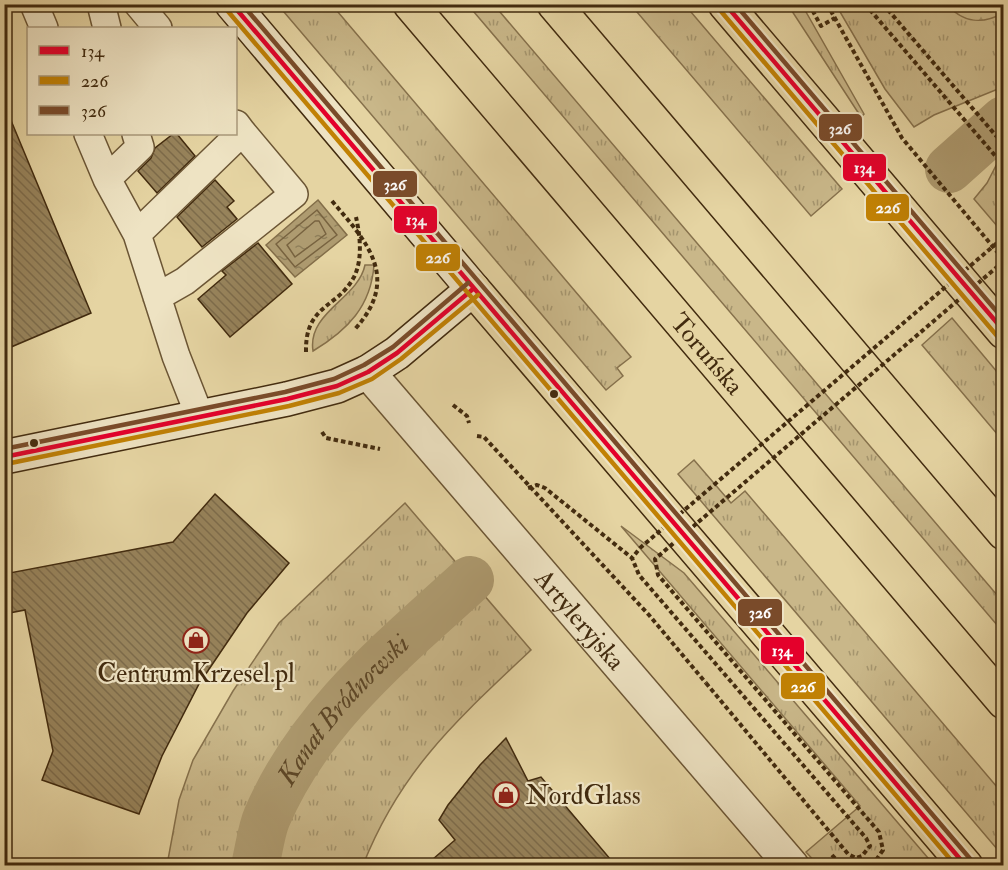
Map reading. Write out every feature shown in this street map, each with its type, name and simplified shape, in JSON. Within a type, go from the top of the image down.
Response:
[{"type":"highway","name":"Toruńska","points":[[410,4],[1004,702]]},
{"type":"highway","points":[[554,4],[1004,533]]},
{"type":"highway","points":[[725,4],[1004,332]]},
{"type":"highway","points":[[473,289],[966,866]]},
{"type":"street","points":[[4,457],[337,386],[368,372],[410,344],[473,289],[232,4]]},
{"type":"street","name":"Artyleryjska","points":[[368,372],[792,866]]},
{"type":"lane","points":[[34,4],[44,27]]},
{"type":"lane","points":[[101,4],[107,27]]},
{"type":"lane","points":[[138,4],[157,27]]},
{"type":"lane","points":[[157,297],[185,281],[294,194],[239,128]]},
{"type":"lane","points":[[88,135],[107,178],[137,234],[200,417]]},
{"type":"lane","points":[[107,178],[140,147],[136,135]]},
{"type":"lane","points":[[137,234],[232,135]]},
{"type":"path","points":[[809,4],[821,26],[835,18]]},
{"type":"path","points":[[827,4],[902,138],[1004,261],[655,559],[658,575],[879,832],[883,850],[872,866]]},
{"type":"path","points":[[865,4],[1004,166]]},
{"type":"path","points":[[883,4],[1004,145]]},
{"type":"path","points":[[327,196],[365,240],[377,264],[373,300],[367,313],[349,336]]},
{"type":"path","points":[[632,558],[640,548],[1004,237]]},
{"type":"path","points":[[307,358],[314,355]]},
{"type":"path","points":[[311,393],[316,424],[326,438],[382,449],[411,422]]},
{"type":"path","points":[[470,435],[484,437],[528,488],[649,615],[848,854],[856,858],[867,852],[870,846],[866,838],[639,575],[632,558],[542,486],[528,488]]},
{"type":"green space","points":[[278,5],[332,5],[631,357],[617,368],[623,376],[606,390]]},
{"type":"green space","points":[[468,5],[494,5],[1003,602],[1003,632]]},
{"type":"green space","points":[[631,5],[685,5],[842,189],[811,216]]},
{"type":"green space","points":[[788,5],[802,5],[864,114],[861,117]]},
{"type":"green space","points":[[836,5],[1003,5],[1003,87],[934,115],[914,127],[885,89]]},
{"type":"green space","points":[[947,5],[1003,5],[1003,13],[988,19],[973,20],[960,16]]},
{"type":"green space","points":[[1003,152],[1003,233],[974,199],[987,183]]},
{"type":"green space","points":[[365,265],[374,265],[372,280],[363,305],[347,325],[313,351],[313,338],[318,326],[361,277]]},
{"type":"green space","points":[[952,318],[1003,379],[1003,441],[922,345]]},
{"type":"green space","points":[[694,460],[731,503],[745,491],[1003,794],[1003,856],[678,474]]},
{"type":"green space","points":[[405,503],[531,650],[479,699],[434,747],[395,801],[363,865],[167,865],[179,800],[193,760],[233,691],[279,623]]},
{"type":"green space","points":[[621,526],[684,573],[934,865],[818,865],[806,852],[860,806]]},
{"type":"water","points":[[318,200],[347,235],[295,277],[266,245]]},
{"type":"building","points":[[4,107],[91,313],[4,350]]},
{"type":"building","points":[[172,135],[178,135],[195,156],[157,193],[138,171],[151,158],[155,148]]},
{"type":"building","points":[[215,180],[234,201],[227,207],[237,219],[202,247],[177,217]]},
{"type":"building","points":[[258,243],[292,284],[230,337],[198,299],[226,275],[222,271]]},
{"type":"building","points":[[215,494],[289,563],[247,613],[199,684],[162,756],[139,814],[42,780],[53,751],[25,610],[4,614],[4,574],[173,542]]},
{"type":"building","name":"NordGlass","points":[[506,738],[528,781],[541,777],[616,866],[425,866],[455,840],[439,820],[448,805],[480,765]]},
{"type":"waterway","name":"Kanał Bródnowski","points":[[949,169],[1004,120]]},
{"type":"waterway","name":"Kanał Bródnowski","points":[[255,866],[267,817],[285,781],[329,717],[383,660],[470,580]]},
{"type":"transit line","name":"134","points":[[232,4],[966,866]]},
{"type":"transit line","name":"326","points":[[242,4],[972,861]]},
{"type":"transit line","name":"134","points":[[725,4],[1004,331]]},
{"type":"transit line","name":"326","points":[[735,4],[1004,320]]},
{"type":"transit line","name":"226","points":[[226,9],[956,866]]},
{"type":"transit line","name":"226","points":[[719,9],[998,337]]},
{"type":"transit line","name":"326","points":[[4,449],[285,392],[334,379],[364,365],[393,347],[468,283]]},
{"type":"transit line","name":"134","points":[[4,457],[287,399],[337,386],[368,372],[397,353],[473,289]]},
{"type":"transit line","name":"226","points":[[6,464],[289,406],[339,393],[372,379],[401,359],[478,295]]},
{"type":"place","name":"CentrumKrzesel.pl","points":[[196,640]]},
{"type":"place","name":"NordGlass","points":[[506,795]]}]
